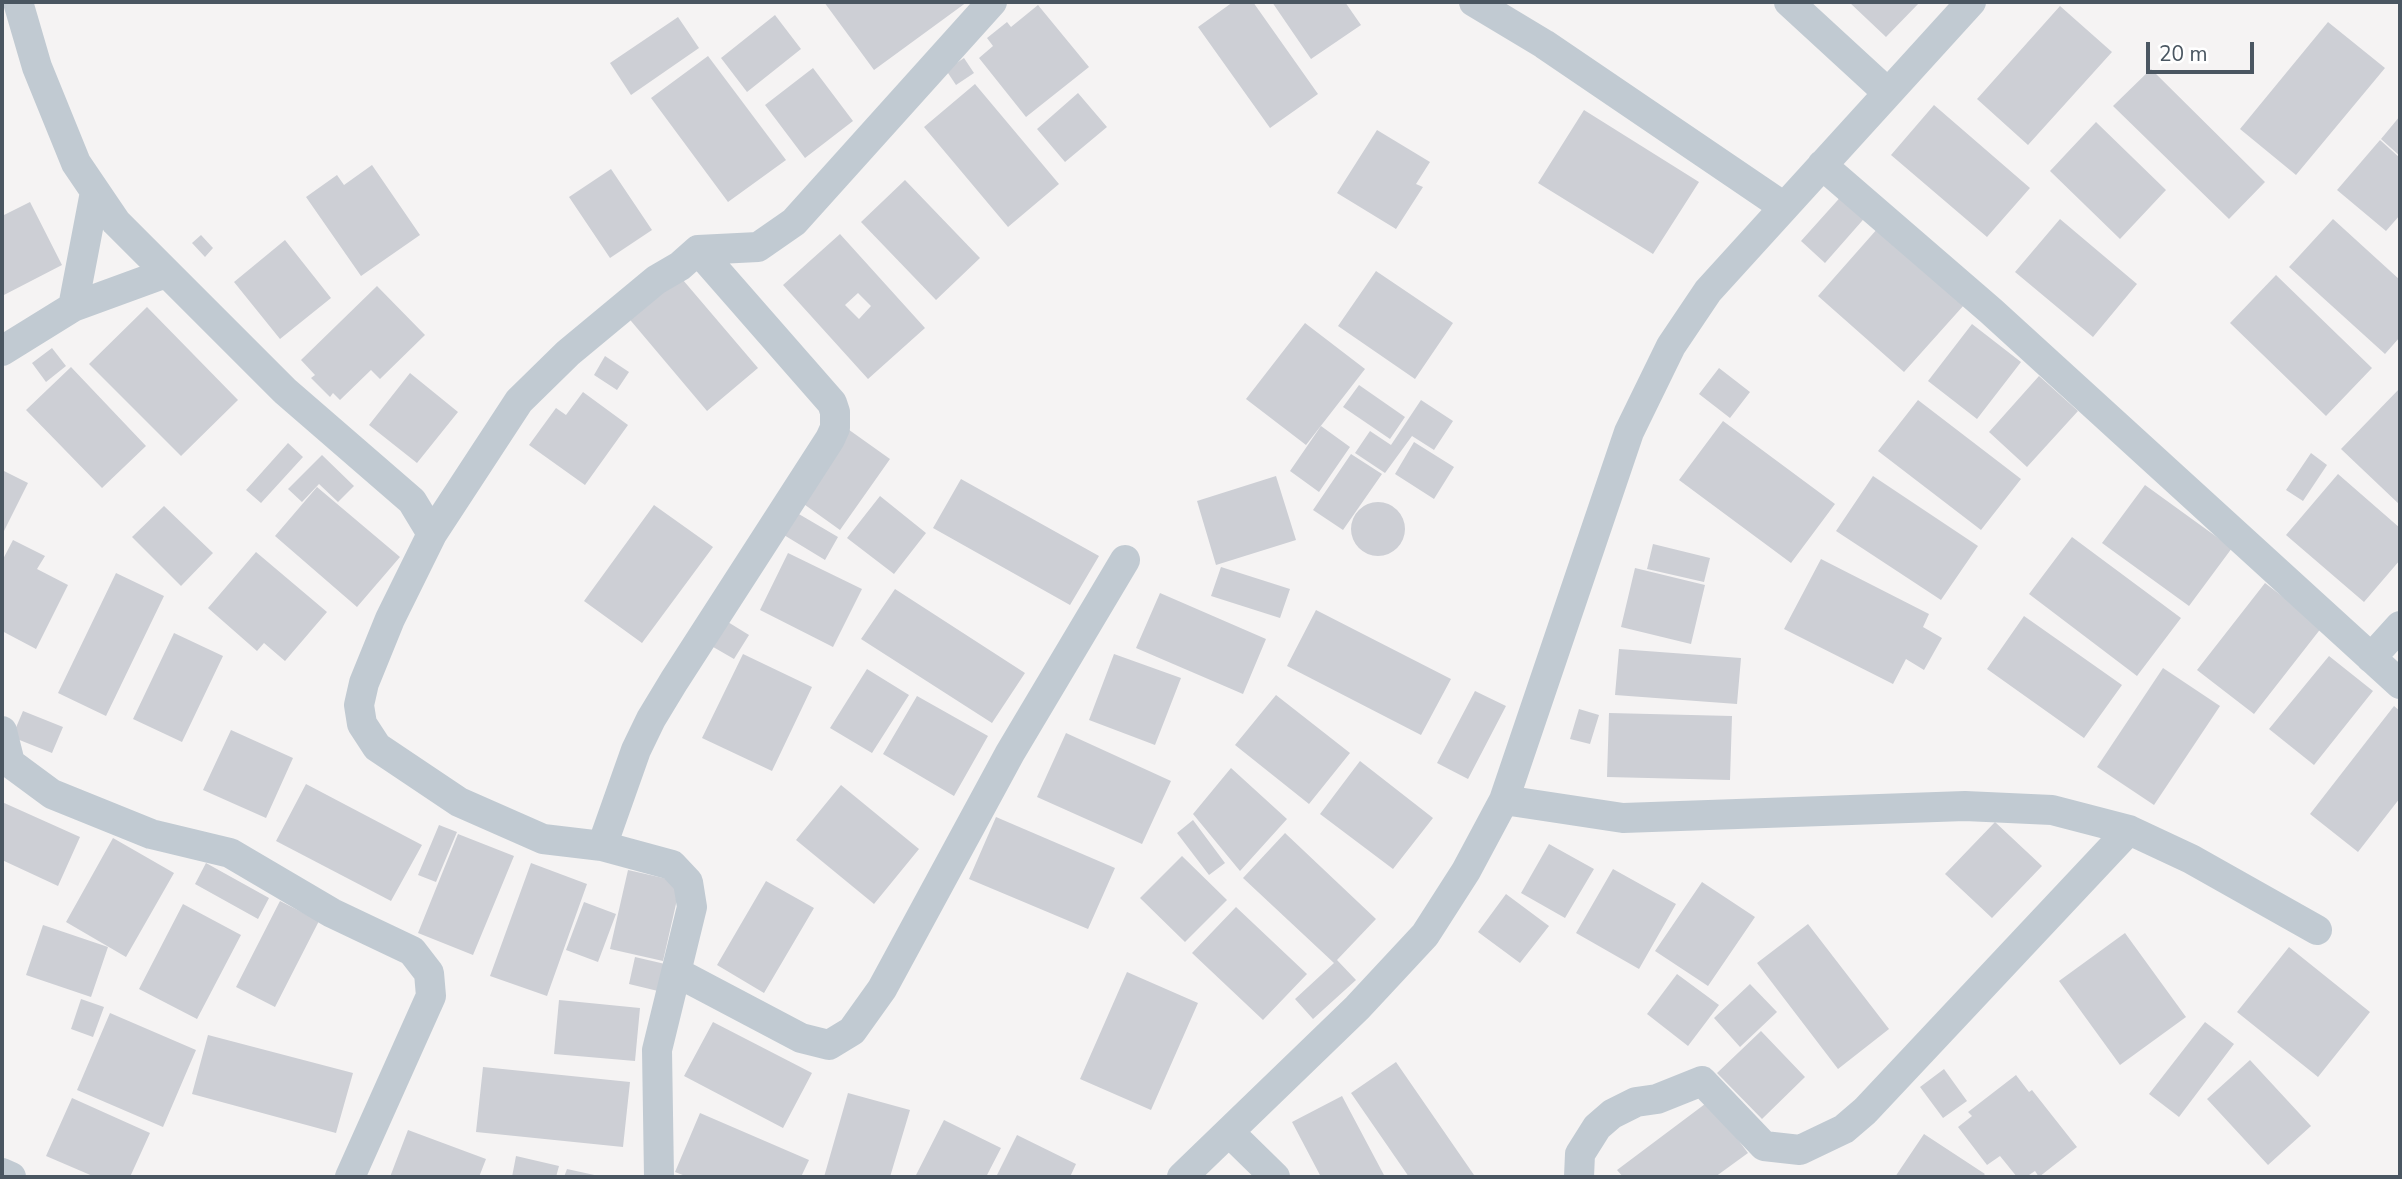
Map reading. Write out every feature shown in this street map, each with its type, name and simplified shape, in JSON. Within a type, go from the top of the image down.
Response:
[{"type":"street","points":[[18,2],[15,33],[37,67],[76,163],[116,222],[285,391],[412,501],[432,534]]},
{"type":"street","points":[[659,1177],[657,1050],[692,908],[688,882],[672,865],[602,846],[543,839],[459,802],[377,747],[362,724],[359,705],[364,684],[390,618],[432,534],[519,401],[588,337],[656,280],[680,266],[698,250],[758,247],[794,222],[992,2]]},
{"type":"street","points":[[1474,2],[1544,44],[1784,207]]},
{"type":"street","points":[[1789,2],[1888,93]]},
{"type":"street","points":[[1182,1177],[1357,1008],[1424,935],[1466,871],[1504,800],[1629,432],[1671,346],[1708,291],[1971,2]]},
{"type":"street","points":[[1822,165],[1991,311],[2400,684]]},
{"type":"street","points":[[73,307],[95,191]]},
{"type":"street","points":[[602,846],[636,750],[652,719],[835,428],[832,403],[698,250]]},
{"type":"street","points":[[2,352],[73,307],[166,273]]},
{"type":"street","points":[[676,972],[801,1038],[829,1045],[852,1031],[882,989],[1010,753],[1125,560]]},
{"type":"street","points":[[2371,658],[2400,626]]},
{"type":"street","points":[[2,731],[6,766],[51,794],[151,834],[230,853],[332,913],[411,951],[424,965],[429,973],[431,996],[350,1177]]},
{"type":"street","points":[[1504,800],[1623,818],[1978,806],[2052,810],[2129,830],[2192,859],[2317,930]]},
{"type":"street","points":[[1579,1177],[1580,1154],[1597,1127],[1612,1114],[1636,1102],[1657,1098],[1703,1081],[1764,1146],[1800,1150],[1844,1129],[1865,1111],[2129,830]]},
{"type":"street","points":[[1228,1132],[1275,1177]]},
{"type":"street","points":[[2,1173],[11,1177]]},
{"type":"building","points":[[824,2],[967,2],[874,70]]},
{"type":"building","points":[[1233,2],[1253,2],[1318,94],[1270,128],[1198,27]]},
{"type":"building","points":[[1272,2],[1345,2],[1361,25],[1311,59]]},
{"type":"building","points":[[1849,2],[1920,2],[1886,37]]},
{"type":"building","points":[[1038,5],[1089,67],[1026,117],[979,58],[993,46],[987,38],[1007,22],[1011,27]]},
{"type":"building","points":[[2060,6],[2112,52],[2028,145],[1977,99]]},
{"type":"building","points":[[775,15],[801,49],[747,92],[721,58]]},
{"type":"building","points":[[678,17],[699,48],[631,95],[610,63]]},
{"type":"building","points":[[2328,22],[2385,68],[2296,175],[2240,129]]},
{"type":"building","points":[[708,56],[786,160],[728,202],[651,98]]},
{"type":"building","points":[[964,58],[974,73],[956,85],[946,70]]},
{"type":"building","points":[[813,68],[853,121],[805,158],[765,105]]},
{"type":"building","points":[[2151,69],[2265,182],[2229,219],[2113,106]]},
{"type":"building","points":[[975,84],[1059,184],[1008,227],[924,127]]},
{"type":"building","points":[[1078,93],[1107,127],[1065,162],[1037,129]]},
{"type":"building","points":[[1934,105],[2030,188],[1987,237],[1891,155]]},
{"type":"building","points":[[1584,110],[1699,182],[1653,254],[1538,183]]},
{"type":"building","points":[[2400,116],[2400,156],[2381,139]]},
{"type":"building","points":[[2096,122],[2166,190],[2120,239],[2050,171]]},
{"type":"building","points":[[1377,130],[1430,162],[1416,184],[1423,187],[1396,229],[1337,193]]},
{"type":"building","points":[[2380,140],[2400,158],[2400,215],[2386,231],[2337,190]]},
{"type":"building","points":[[372,165],[420,235],[361,276],[306,197],[337,175],[344,185]]},
{"type":"building","points":[[611,169],[652,230],[610,258],[569,197]]},
{"type":"building","points":[[905,180],[980,258],[936,300],[861,222]]},
{"type":"building","points":[[1845,192],[1869,213],[1825,263],[1801,241]]},
{"type":"building","points":[[30,202],[62,265],[2,296],[2,216]]},
{"type":"building","points":[[2060,219],[2137,284],[2093,337],[2015,272]]},
{"type":"building","points":[[2333,219],[2400,280],[2400,337],[2385,354],[2289,267]]},
{"type":"building","points":[[1878,228],[1964,305],[1904,372],[1818,296]]},
{"type":"building","points":[[840,234],[925,328],[868,379],[783,285]],"holes":[[[858,293],[871,306],[859,319],[845,305]]]},
{"type":"building","points":[[201,235],[213,248],[205,257],[192,243]]},
{"type":"building","points":[[285,240],[331,298],[280,339],[234,282]]},
{"type":"building","points":[[1376,271],[1453,323],[1415,379],[1338,326]]},
{"type":"building","points":[[677,273],[758,368],[707,411],[626,315]]},
{"type":"building","points":[[2276,275],[2372,368],[2326,416],[2230,323]]},
{"type":"building","points":[[377,286],[425,335],[380,379],[371,370],[340,400],[333,393],[330,397],[311,378],[315,375],[301,360]]},
{"type":"building","points":[[147,307],[238,400],[181,456],[89,364]]},
{"type":"building","points":[[1305,323],[1365,369],[1306,445],[1246,399]]},
{"type":"building","points":[[1972,324],[2021,362],[1977,419],[1928,381]]},
{"type":"building","points":[[52,348],[66,366],[46,382],[32,363]]},
{"type":"building","points":[[605,356],[629,372],[617,390],[594,375]]},
{"type":"building","points":[[71,367],[146,446],[102,488],[26,410]]},
{"type":"building","points":[[1719,368],[1750,392],[1730,418],[1699,394]]},
{"type":"building","points":[[410,373],[458,412],[417,463],[369,425]]},
{"type":"building","points":[[2039,376],[2078,411],[2027,467],[1989,432]]},
{"type":"building","points":[[1359,385],[1405,417],[1390,439],[1343,407]]},
{"type":"building","points":[[2400,388],[2400,505],[2341,449]]},
{"type":"building","points":[[583,392],[628,425],[585,485],[529,445],[556,408],[566,415]]},
{"type":"building","points":[[1421,400],[1453,421],[1434,450],[1412,436],[1385,473],[1355,453],[1370,431],[1391,445]]},
{"type":"building","points":[[1918,400],[2021,479],[1981,530],[1878,451]]},
{"type":"building","points":[[1723,421],[1835,504],[1791,563],[1679,480]]},
{"type":"building","points":[[1321,426],[1350,447],[1319,492],[1290,471]]},
{"type":"building","points":[[845,427],[890,459],[840,530],[794,497]]},
{"type":"building","points":[[1414,442],[1454,467],[1434,499],[1395,474]]},
{"type":"building","points":[[288,443],[303,457],[261,503],[246,490]]},
{"type":"building","points":[[2311,453],[2327,465],[2303,501],[2286,490]]},
{"type":"building","points":[[1351,454],[1382,474],[1343,530],[1313,510]]},
{"type":"building","points":[[322,455],[354,486],[338,502],[319,484],[302,502],[288,489]]},
{"type":"building","points":[[2,470],[28,483],[2,535]]},
{"type":"building","points":[[2338,474],[2400,528],[2400,560],[2364,602],[2286,535]]},
{"type":"building","points":[[1276,476],[1296,540],[1216,565],[1197,501]]},
{"type":"building","points":[[1873,476],[1978,546],[1941,600],[1836,531]]},
{"type":"building","points":[[961,479],[1099,556],[1070,605],[933,528]]},
{"type":"building","points":[[2145,485],[2232,548],[2189,606],[2102,543]]},
{"type":"building","points":[[317,487],[400,557],[357,607],[275,536]]},
{"type":"building","points":[[880,496],[926,533],[894,574],[847,538]]},
{"type":"building","points":[[1378,502],[1397,510],[1405,529],[1397,548],[1378,556],[1359,548],[1351,529],[1359,510]]},
{"type":"building","points":[[654,505],[713,547],[642,643],[584,601]]},
{"type":"building","points":[[164,506],[213,553],[181,586],[132,537]]},
{"type":"building","points":[[792,510],[838,537],[825,560],[779,532]]},
{"type":"building","points":[[2072,537],[2181,618],[2137,676],[2029,594]]},
{"type":"building","points":[[13,540],[45,556],[37,569],[68,585],[36,649],[2,631],[2,561]]},
{"type":"building","points":[[1653,544],[1710,558],[1704,582],[1647,569]]},
{"type":"building","points":[[256,552],[327,612],[285,661],[264,643],[257,651],[208,608]]},
{"type":"building","points":[[788,553],[862,589],[833,647],[760,610]]},
{"type":"building","points":[[1821,559],[1929,614],[1923,627],[1942,638],[1924,670],[1906,659],[1893,684],[1784,629]]},
{"type":"building","points":[[1221,567],[1290,589],[1280,618],[1211,596]]},
{"type":"building","points":[[1635,568],[1705,585],[1691,644],[1621,627]]},
{"type":"building","points":[[116,573],[164,596],[106,716],[58,693]]},
{"type":"building","points":[[2265,583],[2322,627],[2254,714],[2197,670]]},
{"type":"building","points":[[895,589],[1025,673],[992,723],[861,639]]},
{"type":"building","points":[[1160,593],[1266,639],[1243,694],[1136,648]]},
{"type":"building","points":[[1316,610],[1451,679],[1421,735],[1287,666]]},
{"type":"building","points":[[2024,616],[2122,685],[2084,738],[1987,669]]},
{"type":"building","points":[[723,619],[749,635],[734,659],[708,644]]},
{"type":"building","points":[[174,633],[223,656],[182,742],[133,719]]},
{"type":"building","points":[[1619,649],[1741,658],[1737,704],[1615,695]]},
{"type":"building","points":[[743,654],[812,687],[772,771],[702,738]]},
{"type":"building","points":[[1114,654],[1181,678],[1155,745],[1089,720]]},
{"type":"building","points":[[2329,656],[2373,691],[2314,765],[2269,729]]},
{"type":"building","points":[[2163,668],[2220,706],[2154,805],[2097,767]]},
{"type":"building","points":[[867,669],[909,695],[872,753],[830,728]]},
{"type":"building","points":[[1475,691],[1506,706],[1468,779],[1437,763]]},
{"type":"building","points":[[1276,695],[1350,753],[1309,804],[1235,745]]},
{"type":"building","points":[[917,696],[988,736],[954,796],[883,754]]},
{"type":"building","points":[[2394,706],[2400,711],[2400,798],[2358,852],[2310,814]]},
{"type":"building","points":[[1579,709],[1599,715],[1590,744],[1570,739]]},
{"type":"building","points":[[23,711],[63,727],[52,753],[12,737]]},
{"type":"building","points":[[1609,713],[1732,716],[1730,780],[1607,777]]},
{"type":"building","points":[[231,730],[293,758],[266,818],[203,790]]},
{"type":"building","points":[[1066,733],[1171,781],[1142,844],[1037,797]]},
{"type":"building","points":[[1360,761],[1433,818],[1393,869],[1320,814]]},
{"type":"building","points":[[1231,768],[1287,819],[1240,871],[1193,814]]},
{"type":"building","points":[[306,784],[422,845],[391,901],[276,841]]},
{"type":"building","points":[[841,785],[919,849],[874,904],[796,840]]},
{"type":"building","points":[[2,802],[80,837],[58,886],[2,860]]},
{"type":"building","points":[[996,817],[1115,868],[1088,929],[969,879]]},
{"type":"building","points":[[1193,820],[1225,863],[1209,875],[1177,833]]},
{"type":"building","points":[[1995,822],[2042,866],[1992,918],[1945,874]]},
{"type":"building","points":[[439,825],[457,832],[436,882],[418,875]]},
{"type":"building","points":[[1285,833],[1376,919],[1337,960],[1356,980],[1313,1019],[1295,999],[1334,963],[1243,878]]},
{"type":"building","points":[[458,834],[514,856],[473,955],[418,933]]},
{"type":"building","points":[[113,838],[174,873],[126,957],[66,922]]},
{"type":"building","points":[[1549,844],[1594,869],[1565,918],[1521,893]]},
{"type":"building","points":[[1182,856],[1227,900],[1185,942],[1140,898]]},
{"type":"building","points":[[206,863],[269,898],[258,919],[195,884]]},
{"type":"building","points":[[531,863],[587,884],[547,996],[490,976]]},
{"type":"building","points":[[1613,869],[1676,904],[1639,969],[1576,933]]},
{"type":"building","points":[[628,870],[681,882],[663,961],[610,949]]},
{"type":"building","points":[[766,881],[814,908],[764,993],[717,965]]},
{"type":"building","points":[[1702,882],[1755,917],[1708,986],[1655,951]]},
{"type":"building","points":[[1506,894],[1549,926],[1520,963],[1478,932]]},
{"type":"building","points":[[280,901],[319,921],[275,1007],[236,987]]},
{"type":"building","points":[[584,902],[616,914],[598,962],[566,950]]},
{"type":"building","points":[[183,904],[241,935],[197,1019],[139,989]]},
{"type":"building","points":[[1236,907],[1307,974],[1263,1020],[1192,953]]},
{"type":"building","points":[[1808,924],[1889,1029],[1838,1069],[1757,963]]},
{"type":"building","points":[[43,925],[108,947],[91,997],[26,975]]},
{"type":"building","points":[[2125,933],[2186,1017],[2120,1065],[2059,981]]},
{"type":"building","points":[[2289,947],[2370,1012],[2318,1077],[2237,1012]]},
{"type":"building","points":[[635,957],[665,964],[658,991],[629,984]]},
{"type":"building","points":[[1127,972],[1198,1003],[1151,1110],[1080,1079]]},
{"type":"building","points":[[1677,974],[1719,1005],[1688,1046],[1647,1014]]},
{"type":"building","points":[[1750,984],[1777,1012],[1740,1047],[1714,1018]]},
{"type":"building","points":[[81,999],[104,1007],[93,1037],[71,1029]]},
{"type":"building","points":[[559,1000],[640,1008],[635,1061],[554,1054]]},
{"type":"building","points":[[110,1013],[196,1050],[163,1127],[77,1090]]},
{"type":"building","points":[[713,1022],[812,1073],[783,1128],[684,1076]]},
{"type":"building","points":[[2205,1022],[2234,1044],[2179,1117],[2149,1094]]},
{"type":"building","points":[[1761,1031],[1805,1077],[1762,1119],[1717,1073]]},
{"type":"building","points":[[208,1035],[353,1073],[336,1133],[192,1094]]},
{"type":"building","points":[[2250,1060],[2311,1126],[2268,1165],[2207,1099]]},
{"type":"building","points":[[1396,1062],[1474,1175],[1409,1177],[1351,1093]]},
{"type":"building","points":[[483,1067],[630,1082],[623,1147],[476,1132]]},
{"type":"building","points":[[1944,1069],[1967,1101],[1943,1118],[1920,1087]]},
{"type":"building","points":[[2016,1075],[2029,1092],[2032,1090],[2077,1147],[2039,1177],[2035,1171],[2026,1177],[2017,1177],[2000,1156],[1987,1165],[1958,1127],[1972,1116],[1968,1112]]},
{"type":"building","points":[[848,1093],[910,1110],[890,1177],[824,1177]]},
{"type":"building","points":[[1342,1096],[1385,1177],[1321,1177],[1292,1122]]},
{"type":"building","points":[[72,1098],[150,1133],[130,1177],[95,1177],[46,1156]]},
{"type":"building","points":[[1709,1101],[1748,1153],[1715,1177],[1623,1177],[1617,1170]]},
{"type":"building","points":[[700,1113],[809,1160],[801,1177],[688,1177],[675,1172]]},
{"type":"building","points":[[944,1120],[1001,1148],[986,1177],[915,1177]]},
{"type":"building","points":[[408,1130],[486,1159],[479,1177],[390,1177]]},
{"type":"building","points":[[1924,1134],[1985,1174],[1982,1177],[1895,1177]]},
{"type":"building","points":[[1017,1135],[1076,1164],[1070,1177],[996,1177]]},
{"type":"building","points":[[516,1156],[559,1166],[556,1177],[512,1177]]},
{"type":"building","points":[[567,1169],[599,1176],[599,1177],[564,1177]]}]
